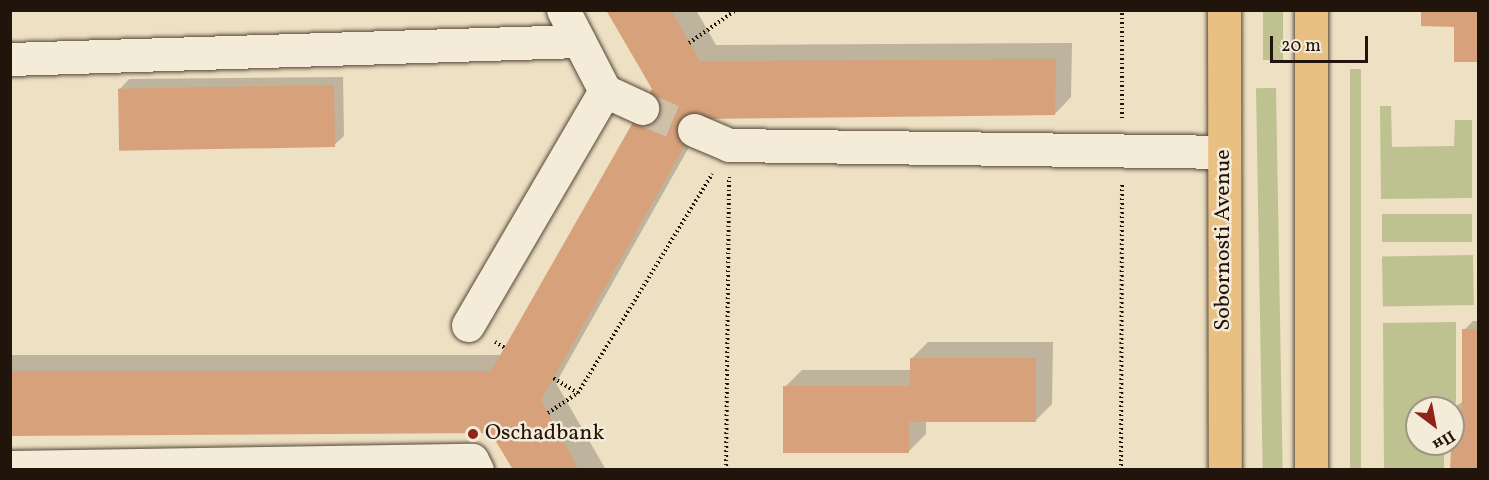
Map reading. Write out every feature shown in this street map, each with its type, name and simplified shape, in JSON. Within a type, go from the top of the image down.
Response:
[{"type":"main road","name":"Sobornosti Avenue","points":[[1224,10],[1225,470]]},
{"type":"main road","points":[[1311,10],[1311,470]]},
{"type":"street","points":[[562,10],[605,92],[642,108]]},
{"type":"street","points":[[10,59],[579,41]]},
{"type":"street","points":[[468,326],[605,92]]},
{"type":"street","points":[[694,130],[729,145],[1224,152]]},
{"type":"street","points":[[10,467],[472,460],[477,470]]},
{"type":"path","points":[[689,43],[736,10]]},
{"type":"path","points":[[1121,470],[1122,10]]},
{"type":"path","points":[[548,413],[579,393],[729,145]]},
{"type":"path","points":[[726,470],[729,145]]},
{"type":"path","points":[[553,378],[579,393]]},
{"type":"green space","points":[[1263,11],[1283,11],[1283,60],[1263,60]]},
{"type":"green space","points":[[1350,69],[1361,69],[1361,469],[1350,469]]},
{"type":"green space","points":[[1256,88],[1276,88],[1283,469],[1263,469]]},
{"type":"green space","points":[[1380,106],[1391,106],[1392,147],[1454,146],[1455,120],[1472,120],[1472,198],[1381,199]]},
{"type":"green space","points":[[1382,214],[1472,214],[1472,242],[1382,242]]},
{"type":"green space","points":[[1473,255],[1474,305],[1383,307],[1382,257]]},
{"type":"green space","points":[[1456,322],[1456,396],[1405,396],[1405,456],[1444,456],[1444,469],[1384,469],[1383,323]]},
{"type":"building","points":[[606,10],[671,10],[700,61],[1056,59],[1055,115],[700,119],[541,400],[579,470],[513,470],[491,433],[10,436],[10,371],[491,371],[652,89]]},
{"type":"building","points":[[1421,10],[1478,10],[1478,62],[1454,62],[1454,27],[1421,26]]},
{"type":"building","points":[[334,85],[335,147],[119,151],[118,89]]},
{"type":"building","points":[[1462,329],[1478,329],[1478,470],[1450,470],[1451,456],[1465,456],[1465,396],[1462,396]]},
{"type":"building","points":[[910,358],[1036,358],[1036,422],[909,422],[909,453],[783,453],[783,386],[910,386]]},
{"type":"tunnel","points":[[642,108],[694,130]]},
{"type":"place","name":"Oschadbank","points":[[473,434]]}]
